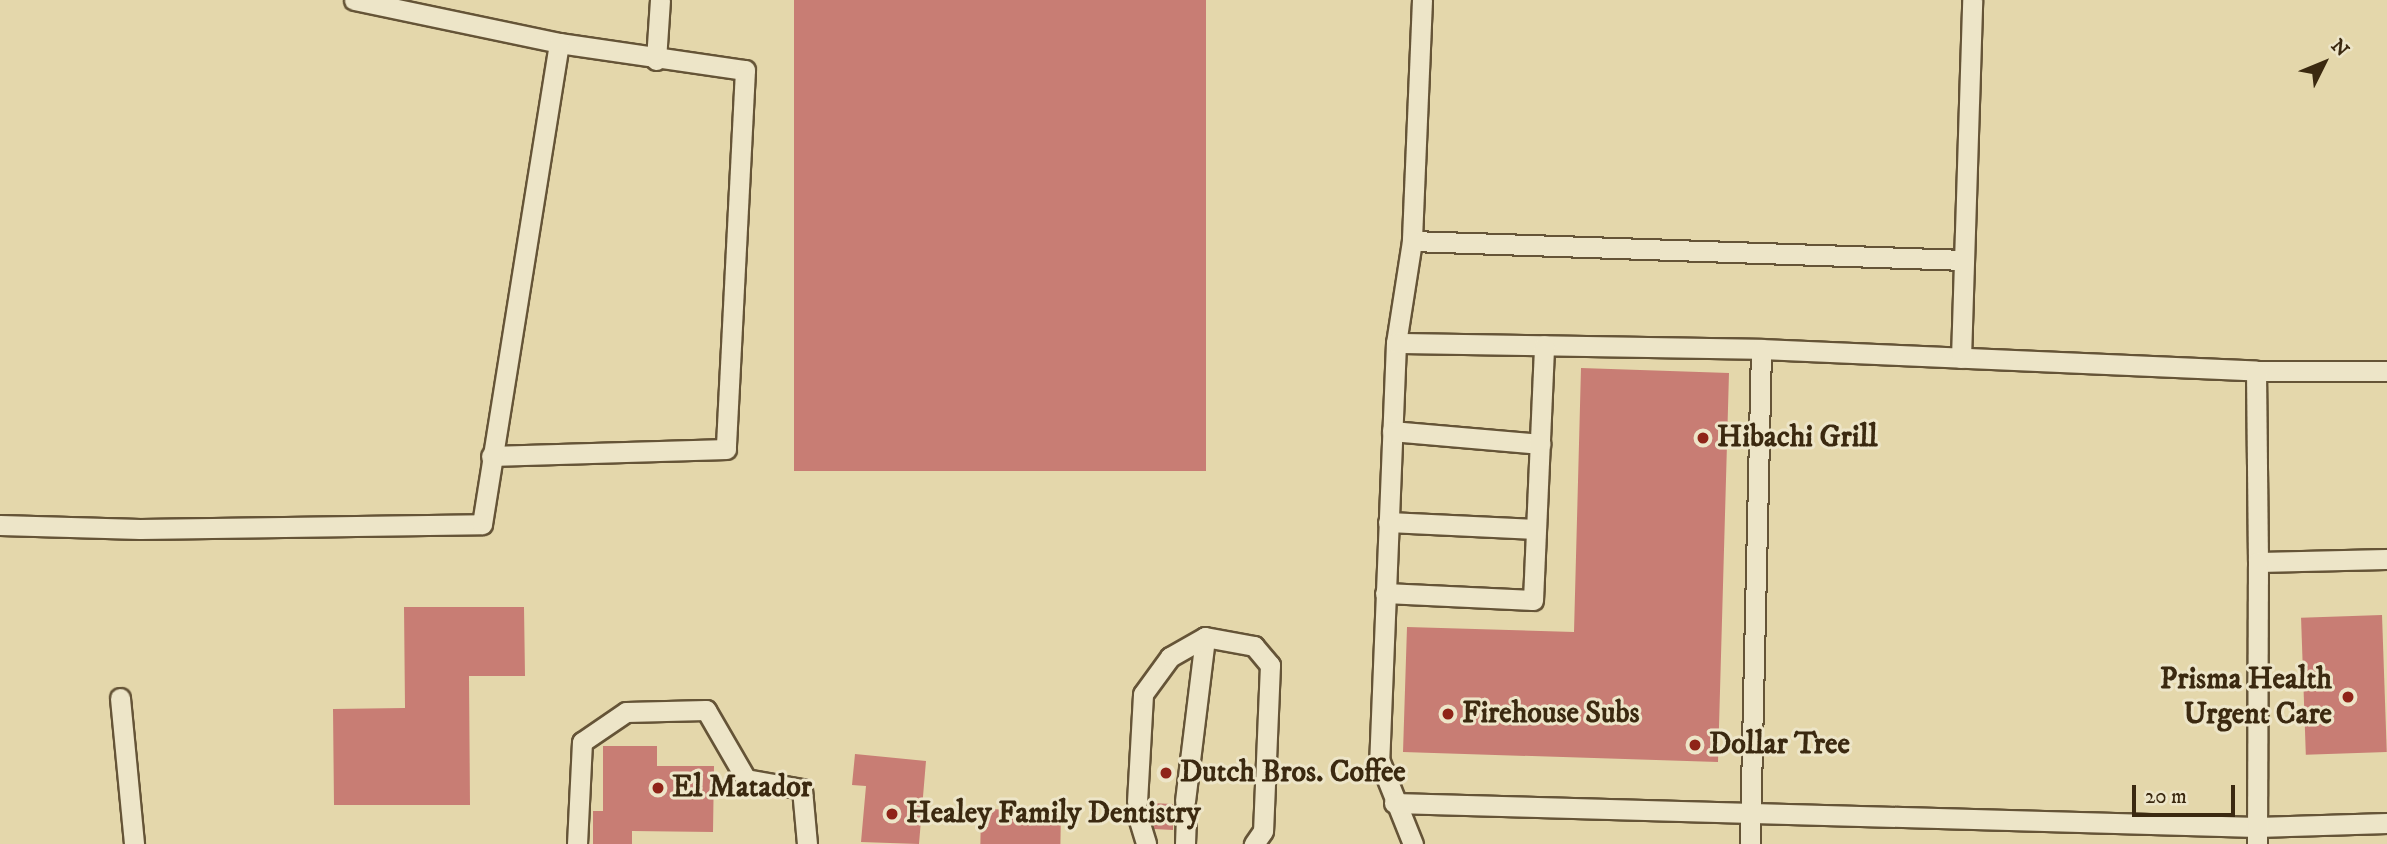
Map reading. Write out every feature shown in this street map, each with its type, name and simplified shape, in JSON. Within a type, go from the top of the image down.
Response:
[{"type":"lane","points":[[354,0],[559,43],[656,60],[745,70],[726,449],[491,456]]},
{"type":"lane","points":[[656,60],[660,0]]},
{"type":"lane","points":[[1413,844],[1394,803],[1379,759],[1396,343],[1412,242],[1422,0]]},
{"type":"lane","points":[[1961,358],[1972,0]]},
{"type":"lane","points":[[0,525],[140,529],[482,524],[559,43]]},
{"type":"lane","points":[[1412,242],[1964,260]]},
{"type":"lane","points":[[1396,343],[1761,349],[2256,371],[2387,371]]},
{"type":"lane","points":[[1385,593],[1533,600],[1544,345]]},
{"type":"lane","points":[[1750,844],[1761,349]]},
{"type":"lane","points":[[2256,371],[2257,835]]},
{"type":"lane","points":[[1392,431],[1540,444]]},
{"type":"lane","points":[[1388,522],[1536,529]]},
{"type":"lane","points":[[2258,562],[2387,559]]},
{"type":"lane","points":[[1185,844],[1185,811],[1205,637]]},
{"type":"lane","points":[[1146,844],[1138,810],[1143,694],[1170,657],[1205,637],[1254,646],[1270,665],[1263,831],[1254,844]]},
{"type":"lane","points":[[120,698],[134,844]]},
{"type":"lane","points":[[577,844],[582,742],[626,712],[706,710],[746,779],[802,789],[807,844]]},
{"type":"lane","points":[[1394,803],[1751,813],[2257,835],[2387,823]]},
{"type":"building","points":[[794,0],[1206,0],[1206,471],[794,471]]},
{"type":"building","points":[[1581,368],[1729,373],[1718,762],[1403,752],[1407,627],[1574,632]]},
{"type":"building","points":[[404,607],[524,607],[525,676],[469,676],[470,805],[334,805],[333,709],[405,708]]},
{"type":"building","name":"Prisma Health Urgent Care","points":[[2382,615],[2387,752],[2306,755],[2301,618]]},
{"type":"building","name":"El Matador","points":[[603,746],[657,746],[657,766],[714,766],[713,832],[632,831],[632,844],[593,844],[593,811],[603,811]]},
{"type":"building","name":"Healey Family Dentistry","points":[[855,754],[926,761],[919,844],[861,842],[866,786],[852,785]]},
{"type":"building","points":[[1150,803],[1173,804],[1173,830],[1154,829]]},
{"type":"building","points":[[981,809],[1061,810],[1060,844],[980,844]]},
{"type":"place","name":"Hibachi Grill","points":[[1703,438]]},
{"type":"place","name":"Prisma Health Urgent Care","points":[[2348,697]]},
{"type":"place","name":"Firehouse Subs","points":[[1448,714]]},
{"type":"place","name":"Dollar Tree","points":[[1695,745]]},
{"type":"place","name":"Dutch Bros. Coffee","points":[[1166,773]]},
{"type":"place","name":"El Matador","points":[[658,788]]},
{"type":"place","name":"Healey Family Dentistry","points":[[892,814]]}]
